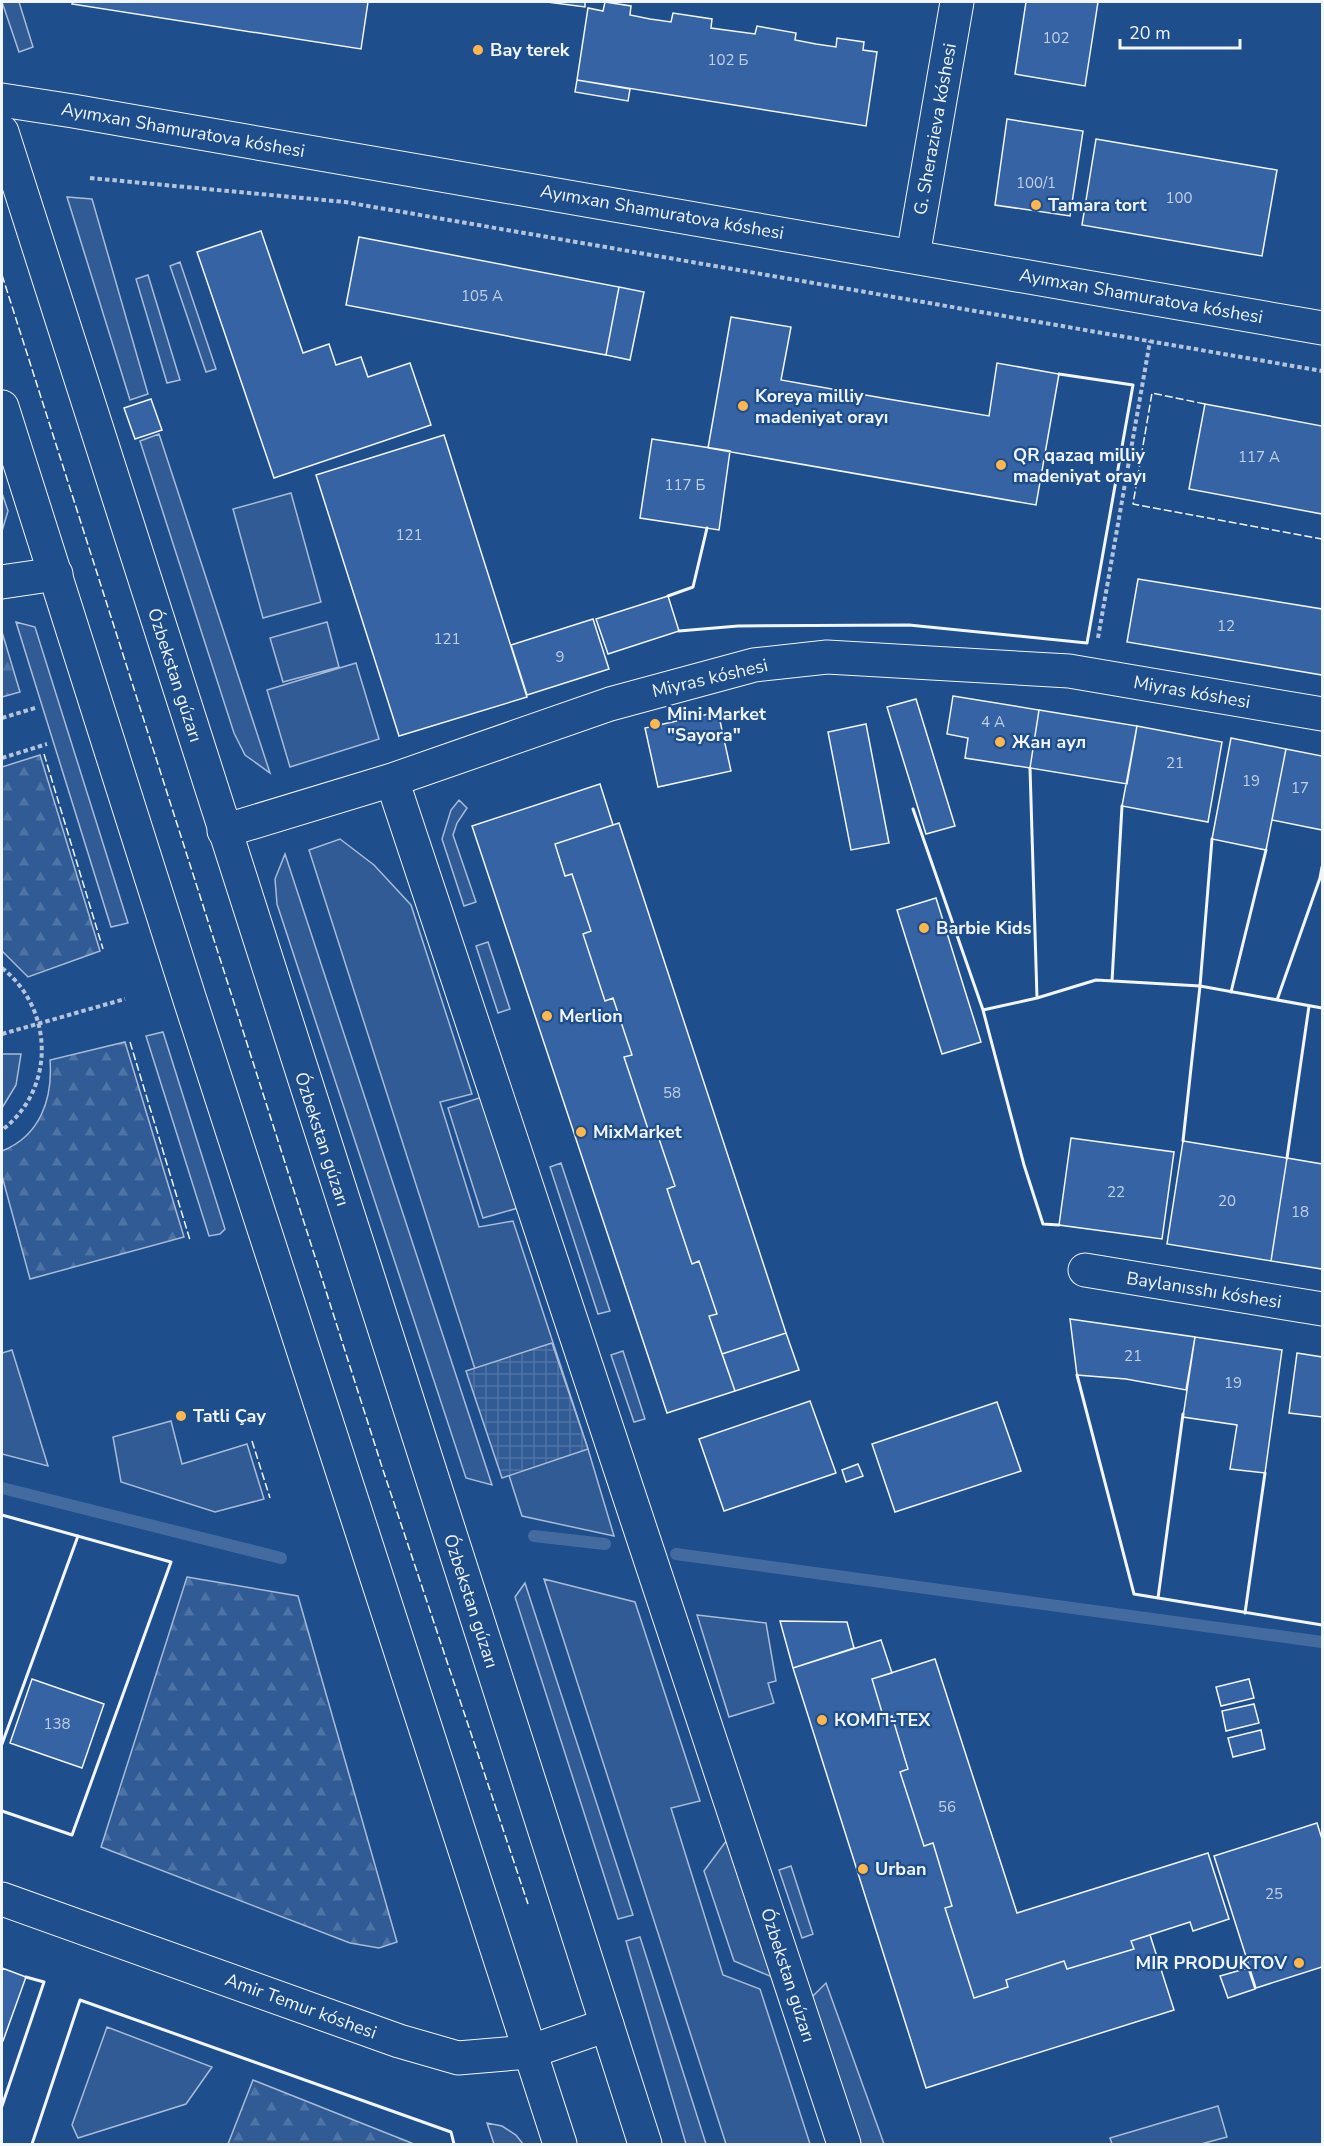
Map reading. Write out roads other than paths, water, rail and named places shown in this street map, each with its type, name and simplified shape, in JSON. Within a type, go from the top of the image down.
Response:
[{"type":"street","name":"G. Sherazieva kóshesi","points":[[913,256],[957,2]]},
{"type":"street","name":"Ayımxan Shamuratova kóshesi","points":[[2,100],[1323,328]]},
{"type":"street","name":"Ózbekstan gúzarı","points":[[2,132],[645,2145]]},
{"type":"street","points":[[2,407],[194,1012],[560,2145]]},
{"type":"street","points":[[2,582],[56,574]]},
{"type":"street","name":"Miyras kóshesi","points":[[224,831],[392,780],[610,704],[754,665],[827,657],[1069,670],[1323,714]]},
{"type":"street","name":"Ózbekstan gúzarı","points":[[392,780],[844,2145]]},
{"type":"street","name":"Baylanısshı kóshesi","points":[[1085,1270],[1323,1309]]},
{"type":"street","name":"Amir Temur kóshesi","points":[[2,1899],[429,2051],[459,2058],[529,2052],[607,2025]]},
{"type":"waterway","points":[[2,1488],[281,1558]]},
{"type":"waterway","points":[[534,1536],[605,1544]]},
{"type":"waterway","points":[[676,1554],[1322,1642]]},
{"type":"place","name":"Bay terek","points":[[478,50]]},
{"type":"place","name":"Tamara tort","points":[[1036,205]]},
{"type":"place","name":"Koreya milliy madeniyat orayı","points":[[743,406]]},
{"type":"place","name":"QR qazaq milliy madeniyat orayı","points":[[1001,465]]},
{"type":"place","name":"Mini Market \"Sayora\"","points":[[655,724]]},
{"type":"place","name":"Жан аул","points":[[1000,742]]},
{"type":"place","name":"Barbie Kids","points":[[924,928]]},
{"type":"place","name":"Merlion","points":[[547,1016]]},
{"type":"place","name":"MixMarket","points":[[581,1132]]},
{"type":"place","name":"Tatli Çay","points":[[181,1416]]},
{"type":"place","name":"КОМП-ТЕХ","points":[[822,1720]]},
{"type":"place","name":"Urban","points":[[863,1869]]},
{"type":"place","name":"MIR PRODUKTOV","points":[[1299,1963]]}]
